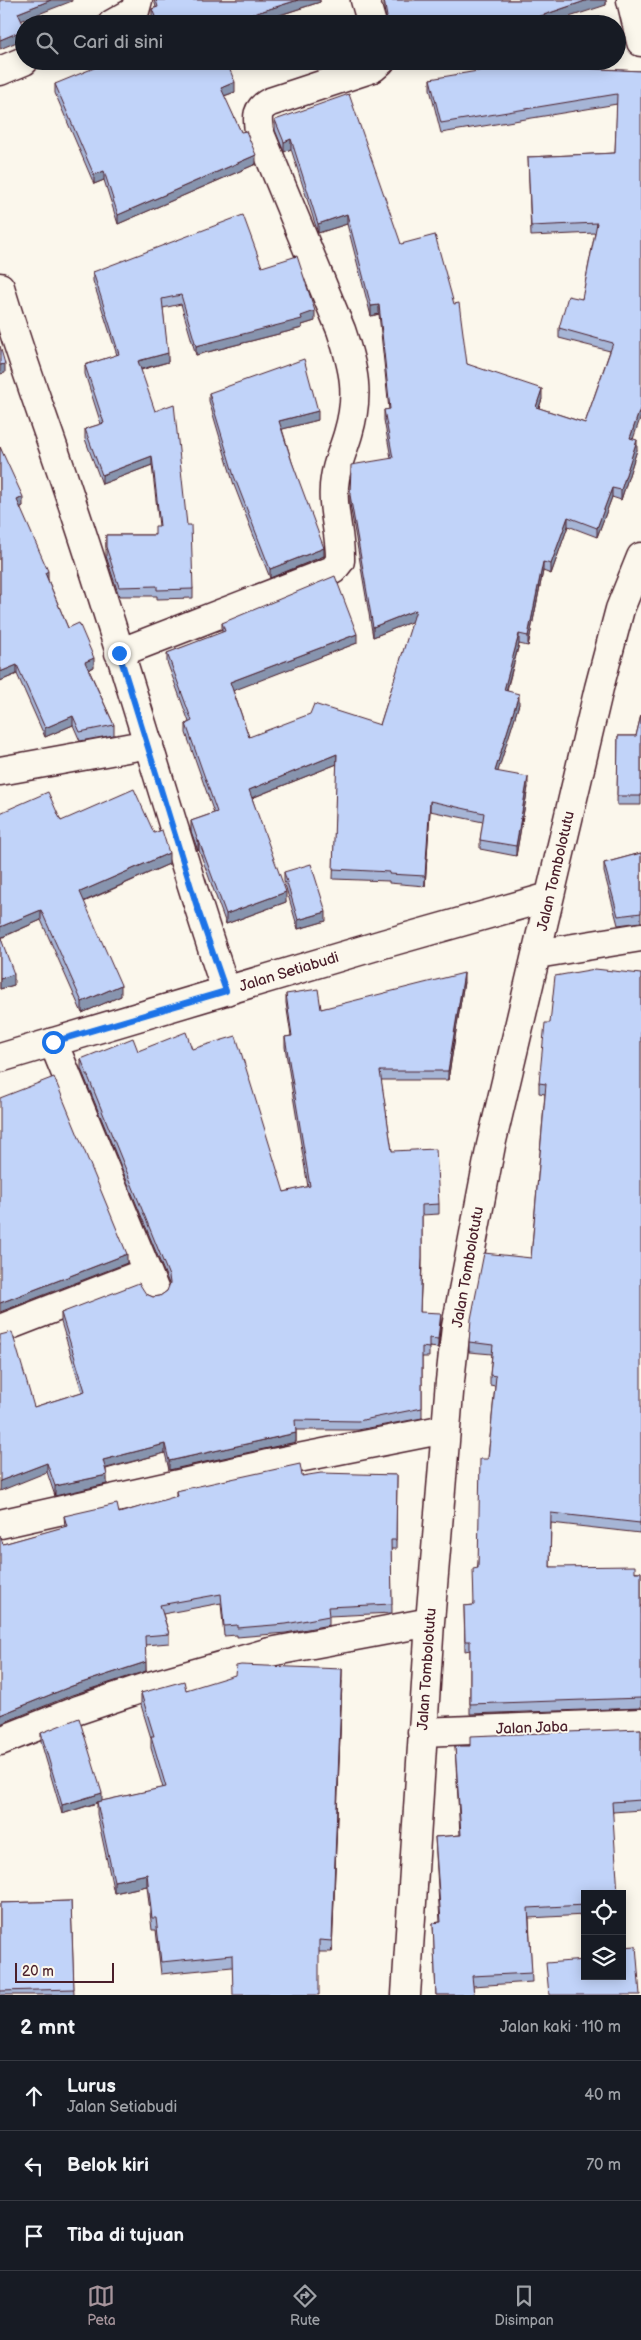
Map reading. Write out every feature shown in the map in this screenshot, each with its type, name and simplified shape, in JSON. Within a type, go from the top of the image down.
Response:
[{"type":"street","points":[[128,15],[134,12],[138,0]]},
{"type":"street","points":[[365,0],[369,15]]},
{"type":"street","points":[[632,0],[641,42]]},
{"type":"street","points":[[0,71],[15,65]]},
{"type":"street","points":[[119,653],[333,570],[340,561],[333,496],[335,477],[355,405],[356,385],[352,363],[334,312],[259,131],[257,114],[262,107],[270,102],[367,70]]},
{"type":"street","points":[[0,287],[14,335],[75,512],[198,910],[226,991]]},
{"type":"street","name":"Jalan Tombolotutu","points":[[406,1995],[430,1622],[445,1429],[456,1327],[492,1145],[549,897],[620,609],[641,557]]},
{"type":"street","points":[[0,771],[148,744]]},
{"type":"street","name":"Jalan Setiabudi","points":[[0,1058],[549,897]]},
{"type":"street","points":[[537,954],[641,936]]},
{"type":"street","points":[[0,1329],[151,1281],[53,1042]]},
{"type":"street","points":[[0,1524],[268,1464],[445,1429]]},
{"type":"street","points":[[0,1741],[78,1710],[134,1691],[270,1652],[430,1622]]},
{"type":"street","name":"Jalan Jaba","points":[[422,1732],[641,1723]]},
{"type":"building","points":[[0,0],[51,0],[18,13],[19,15],[15,15],[15,34],[0,40]]},
{"type":"building","points":[[156,0],[298,0],[250,15],[154,15],[152,9],[158,7]]},
{"type":"building","points":[[384,0],[588,0],[544,15],[387,15]]},
{"type":"building","points":[[89,70],[230,70],[235,82],[221,88],[241,132],[246,131],[256,155],[118,215],[104,171],[94,175],[55,84]]},
{"type":"building","points":[[484,70],[641,71],[641,406],[630,438],[637,440],[621,490],[612,488],[597,528],[568,517],[551,564],[543,562],[528,636],[519,634],[504,690],[519,694],[495,771],[528,777],[516,846],[480,840],[484,813],[430,801],[425,876],[333,869],[337,754],[249,790],[286,892],[226,914],[191,821],[217,812],[186,724],[192,721],[167,653],[225,631],[222,623],[335,576],[357,634],[230,682],[249,737],[310,714],[314,704],[380,725],[416,610],[373,627],[350,495],[351,465],[393,458],[384,410],[390,409],[379,305],[371,306],[347,214],[318,224],[291,139],[284,142],[275,120],[349,94],[401,244],[435,235],[454,304],[459,303],[467,364],[542,389],[536,407],[585,423],[613,343],[559,328],[568,296],[582,299],[597,223],[531,226],[528,157],[615,153],[617,94],[441,123],[430,79]]},
{"type":"building","points":[[243,215],[262,267],[297,256],[315,311],[301,316],[302,319],[196,346],[181,295],[162,299],[168,353],[138,361],[155,411],[174,404],[187,525],[191,525],[193,589],[157,590],[157,586],[119,587],[106,547],[106,535],[155,535],[155,526],[160,526],[152,456],[102,475],[85,429],[104,423],[85,365],[119,354],[93,272]]},
{"type":"building","points":[[0,346],[5,364],[0,365]]},
{"type":"building","points":[[304,359],[318,411],[279,421],[324,548],[270,569],[234,476],[209,393]]},
{"type":"building","points":[[0,447],[23,497],[17,500],[48,571],[45,573],[68,628],[79,623],[94,658],[85,662],[114,725],[80,732],[73,716],[45,728],[17,665],[0,672]]},
{"type":"building","points":[[641,715],[641,796],[617,796],[618,736],[636,736]]},
{"type":"building","points":[[134,789],[154,833],[162,830],[169,853],[80,892],[121,985],[82,1002],[41,910],[0,927],[0,813],[48,792],[61,821]]},
{"type":"building","points":[[641,853],[641,913],[618,916],[604,863]]},
{"type":"building","points":[[311,864],[326,912],[298,920],[284,872]]},
{"type":"building","points":[[0,936],[14,974],[0,979]]},
{"type":"building","points":[[595,969],[641,974],[641,1513],[640,1523],[551,1513],[550,1567],[635,1566],[635,1572],[641,1572],[641,1698],[470,1704],[470,1641],[465,1641],[464,1606],[474,1605],[473,1569],[478,1568],[480,1459],[488,1459],[496,1376],[490,1375],[493,1345],[469,1342],[471,1319],[484,1253],[531,1258],[546,1084],[539,1083],[545,1023],[550,1023],[555,976]]},
{"type":"building","points":[[464,973],[448,1071],[380,1071],[392,1151],[436,1149],[439,1204],[422,1205],[420,1312],[441,1313],[438,1339],[429,1338],[429,1348],[422,1347],[422,1408],[358,1421],[295,1420],[296,1433],[169,1461],[165,1444],[103,1460],[107,1475],[55,1486],[47,1463],[0,1481],[0,1335],[12,1332],[34,1407],[85,1391],[61,1313],[139,1283],[146,1294],[153,1297],[160,1296],[167,1291],[170,1283],[169,1276],[81,1059],[133,1038],[138,1051],[186,1032],[192,1049],[236,1036],[284,1192],[310,1186],[285,1037],[292,1036],[286,994],[318,989],[321,1009]]},
{"type":"building","points":[[54,1077],[127,1254],[0,1303],[0,1098]]},
{"type":"building","points":[[300,1464],[302,1476],[321,1473],[397,1475],[396,1540],[391,1540],[392,1604],[328,1607],[329,1616],[286,1624],[237,1628],[237,1625],[224,1626],[221,1594],[160,1605],[169,1634],[145,1636],[146,1662],[72,1686],[0,1715],[0,1535],[3,1544],[67,1526],[64,1516],[117,1504],[119,1513],[177,1496],[176,1491]]},
{"type":"building","points":[[236,1666],[342,1669],[332,1941],[319,1940],[319,1995],[233,1995],[232,1955],[161,1962],[156,1918],[152,1918],[147,1874],[114,1881],[97,1802],[166,1787],[151,1736],[154,1736],[141,1693],[184,1681],[186,1690],[235,1675]]},
{"type":"building","points":[[79,1718],[102,1793],[62,1805],[41,1733]]},
{"type":"building","points":[[641,1729],[641,1800],[612,1802],[618,1890],[581,1890],[581,1905],[528,1908],[532,1973],[472,1976],[474,1995],[436,1995],[433,1923],[441,1922],[435,1837],[461,1835],[455,1746],[470,1746],[470,1736]]},
{"type":"building","points":[[71,1901],[74,1989],[0,1991],[0,1903]]},
{"type":"building","points":[[636,1946],[640,1995],[549,1995],[546,1963],[581,1960],[581,1980],[626,1980],[626,1947]]},
{"type":"route","points":[[53,1042],[226,991],[198,910],[119,653]]}]
